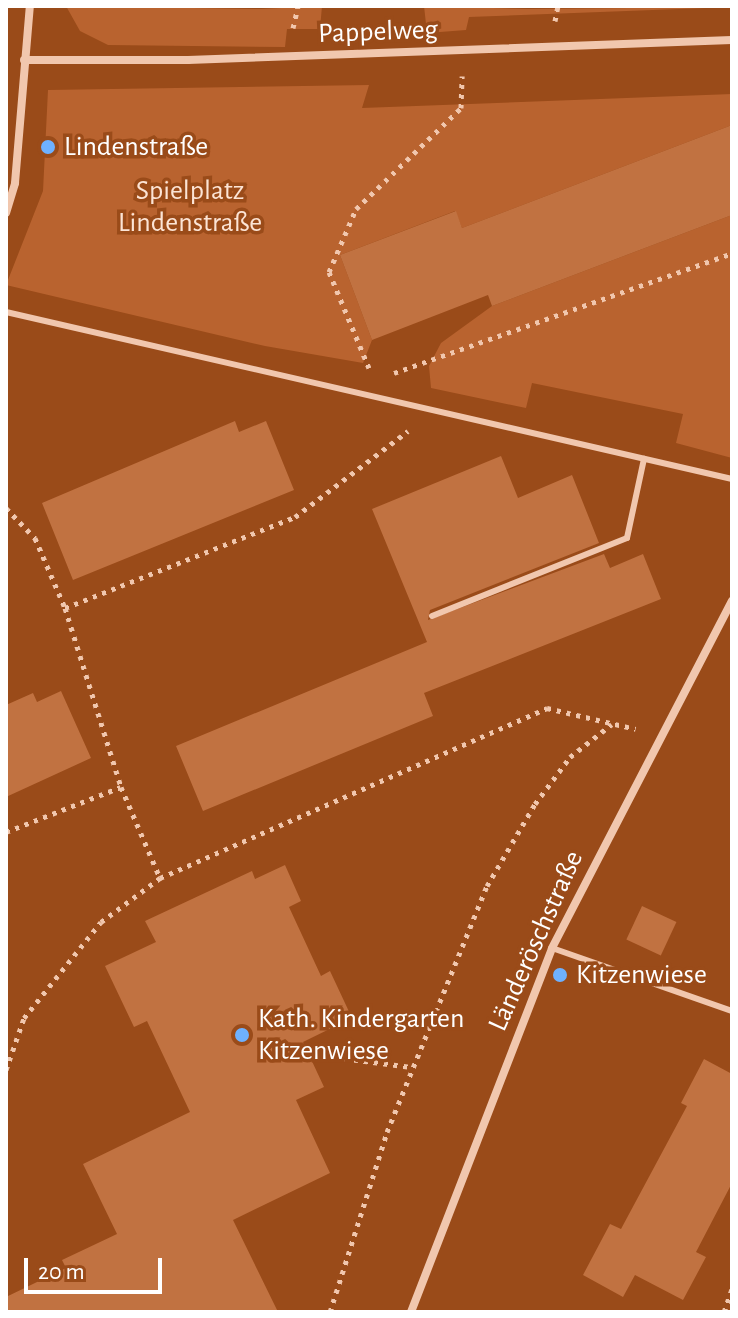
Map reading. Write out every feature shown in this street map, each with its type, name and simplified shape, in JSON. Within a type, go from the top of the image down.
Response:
[{"type":"street","points":[[6,213],[30,6]]},
{"type":"street","name":"Pappelweg","points":[[24,60],[462,52],[732,40]]},
{"type":"street","name":"Länderöschstraße","points":[[411,1312],[552,948],[660,734],[732,601]]},
{"type":"lane","points":[[6,312],[432,413],[732,479]]},
{"type":"lane","points":[[432,616],[627,538],[644,459]]},
{"type":"lane","points":[[552,948],[732,1011]]},
{"type":"path","points":[[374,380],[329,272],[356,209],[461,108],[462,52]]},
{"type":"path","points":[[342,391],[732,253]]},
{"type":"path","points":[[65,608],[295,517],[432,413]]},
{"type":"path","points":[[6,508],[35,538],[65,608],[121,787],[160,878]]},
{"type":"path","points":[[6,1070],[24,1018],[101,922],[160,878],[547,708],[660,734]]},
{"type":"path","points":[[330,1312],[411,1067],[487,886],[570,757],[613,723]]},
{"type":"path","points":[[6,832],[121,787]]},
{"type":"path","points":[[334,1057],[411,1067]]},
{"type":"path","points":[[724,1312],[732,1289]]},
{"type":"green space","points":[[66,6],[261,9],[322,6],[320,29],[287,29],[285,47],[108,45],[80,31]]},
{"type":"green space","points":[[424,6],[528,9],[732,7],[469,17],[466,30],[427,33]]},
{"type":"green space","name":"Spielplatz Lindenstraße","points":[[369,85],[362,108],[732,94],[732,125],[462,228],[455,211],[340,255],[372,340],[363,363],[265,346],[6,285],[43,191],[48,90]]},
{"type":"green space","points":[[732,215],[732,458],[676,443],[683,414],[532,383],[526,408],[431,388],[429,366],[441,343],[492,306]]},
{"type":"building","points":[[732,125],[732,215],[492,306],[488,295],[372,340],[340,255],[456,211],[462,228]]},
{"type":"building","points":[[235,421],[239,432],[266,421],[294,490],[73,580],[42,503]]},
{"type":"building","points":[[501,456],[518,498],[572,475],[599,543],[430,610],[428,620],[604,554],[610,568],[643,554],[661,599],[424,693],[433,716],[203,811],[176,746],[427,642],[372,509]]},
{"type":"building","points":[[61,691],[91,758],[6,797],[6,705],[33,693],[37,702]]},
{"type":"building","points":[[285,865],[301,901],[289,907],[321,976],[330,971],[352,1018],[303,1042],[324,1087],[296,1100],[330,1173],[233,1220],[278,1312],[6,1312],[6,1297],[66,1268],[62,1260],[117,1234],[83,1164],[190,1112],[147,1021],[134,1027],[105,966],[156,942],[145,921],[252,871],[255,879]]},
{"type":"building","points":[[642,906],[676,922],[661,956],[626,940]]},
{"type":"building","points":[[704,1059],[732,1074],[732,1183],[696,1252],[706,1257],[683,1300],[635,1275],[623,1297],[583,1275],[610,1224],[621,1229],[687,1106],[681,1103]]},
{"type":"place","name":"Lindenstraße","points":[[48,147]]},
{"type":"place","name":"Kitzenwiese","points":[[560,975]]},
{"type":"place","name":"Kath. Kindergarten Kitzenwiese","points":[[242,1035]]}]
